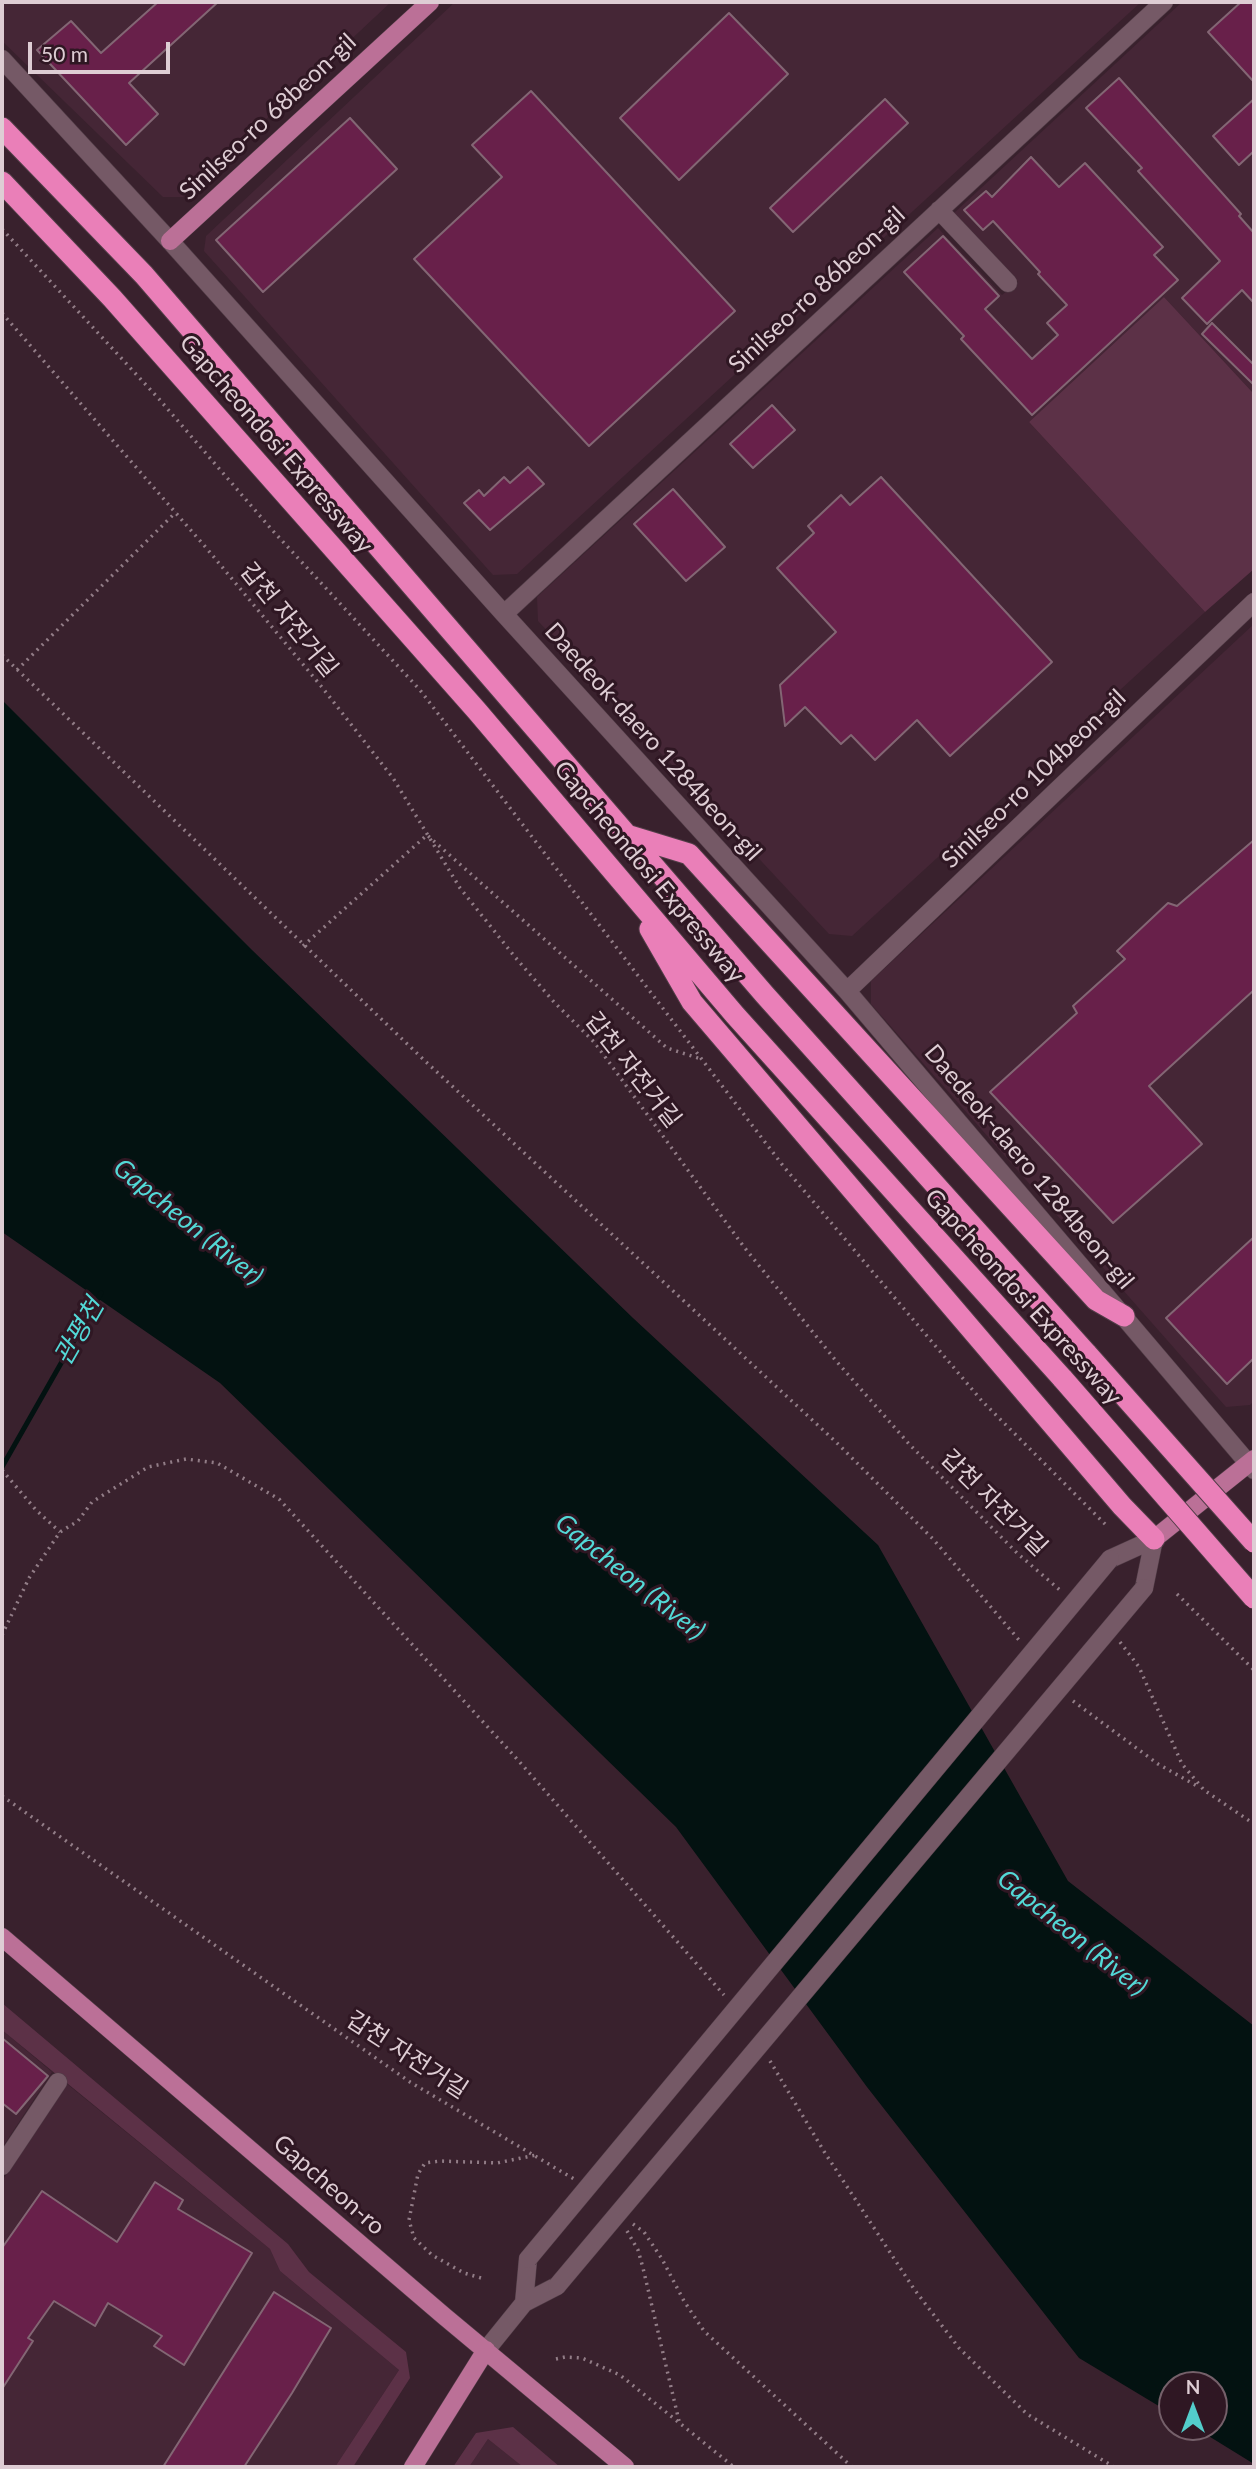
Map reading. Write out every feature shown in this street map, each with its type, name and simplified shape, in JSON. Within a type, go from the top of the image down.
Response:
[{"type":"highway","name":"Gapcheondosi Expressway","points":[[2,128],[144,275],[765,995],[1254,1542]]},
{"type":"highway","name":"Gapcheondosi Expressway","points":[[2,182],[158,350],[477,711],[735,1015],[1063,1379],[1254,1598]]},
{"type":"highway","points":[[629,836],[689,854],[1096,1300],[1124,1316]]},
{"type":"highway","points":[[622,882],[692,1002],[1113,1495],[1154,1539]]},
{"type":"main road","name":"Sinilseo-ro 68beon-gil","points":[[170,241],[430,2]]},
{"type":"main road","points":[[1154,1539],[1253,1464]]},
{"type":"main road","name":"Gapcheon-ro","points":[[2,1937],[625,2467]]},
{"type":"main road","points":[[413,2467],[486,2350]]},
{"type":"street","name":"Sinilseo-ro 86beon-gil","points":[[504,614],[1164,2]]},
{"type":"street","name":"Daedeok-daero 1284beon-gil","points":[[2,59],[170,241],[847,991],[1253,1464]]},
{"type":"street","points":[[939,210],[1008,283]]},
{"type":"street","name":"Sinilseo-ro 104beon-gil","points":[[847,991],[1254,602]]},
{"type":"street","points":[[524,2303],[527,2259],[1111,1559],[1154,1539]]},
{"type":"street","points":[[486,2350],[524,2303],[557,2286],[1144,1588],[1154,1539]]},
{"type":"street","points":[[2,2166],[58,2082]]},
{"type":"path","points":[[2,229],[159,399],[273,531],[420,690],[784,1167],[999,1418],[1108,1527]]},
{"type":"path","name":"갑천 자전거길","points":[[2,313],[176,512],[329,696],[393,778],[460,888],[523,966],[595,1043],[744,1247],[837,1362],[910,1445],[1017,1553],[1064,1594]]},
{"type":"path","points":[[17,670],[176,512]]},
{"type":"path","points":[[2,655],[303,946],[836,1442],[933,1539],[1024,1646]]},
{"type":"path","points":[[303,946],[427,835],[667,1048],[701,1059]]},
{"type":"path","points":[[2,1635],[29,1578],[60,1532],[78,1521],[92,1502],[148,1466],[186,1459],[217,1463],[279,1499],[517,1759],[732,2004]]},
{"type":"path","points":[[2,1470],[36,1510],[60,1532]]},
{"type":"path","points":[[1177,1594],[1254,1670]]},
{"type":"path","points":[[1112,1635],[1139,1667],[1182,1765],[1204,1790]]},
{"type":"path","points":[[1067,1694],[1076,1704],[1158,1763],[1254,1824]]},
{"type":"path","name":"갑천 자전거길","points":[[2,1796],[410,2082],[580,2183]]},
{"type":"path","points":[[769,2059],[825,2153],[906,2278],[959,2348],[1027,2414],[1114,2467]]},
{"type":"path","points":[[481,2278],[464,2273],[432,2255],[414,2238],[409,2220],[418,2174],[425,2163],[497,2163],[536,2155]]},
{"type":"path","points":[[624,2216],[644,2232],[704,2331],[852,2467]]},
{"type":"path","points":[[626,2229],[638,2250],[643,2268],[679,2421]]},
{"type":"path","points":[[556,2359],[582,2358],[620,2375],[734,2467]]},
{"type":"shaded area","points":[[2,2],[391,2],[183,197],[163,197],[2,41]]},
{"type":"shaded area","points":[[455,2],[1141,2],[517,574],[493,575],[204,251],[206,236]]},
{"type":"shaded area","points":[[1182,2],[1254,2],[1254,394],[1164,297],[1029,422],[1205,612],[852,936],[829,934],[538,621],[537,597],[938,228],[1002,295],[1018,282],[953,214]]},
{"type":"shaded area","points":[[1164,297],[1254,394],[1254,569],[1205,612],[1029,422]]},
{"type":"shaded area","points":[[1254,624],[1254,1401],[1250,1405],[1226,1407],[871,1004],[871,981]]},
{"type":"shaded area","points":[[2,2003],[288,2244],[309,2272],[406,2352],[410,2378],[353,2467],[335,2467],[399,2370],[280,2271],[270,2249],[2,2030]]},
{"type":"shaded area","points":[[2,2030],[52,2072],[2,2148]]},
{"type":"shaded area","points":[[67,2084],[270,2249],[280,2271],[399,2370],[335,2467],[2,2467],[2,2181]]},
{"type":"shaded area","points":[[513,2427],[560,2467],[523,2467],[488,2439],[469,2467],[453,2467],[476,2433]]},
{"type":"shaded area","points":[[488,2439],[523,2467],[469,2467]]},
{"type":"water","name":"Gapcheon (River)","points":[[2,700],[252,950],[633,1318],[878,1545],[1068,1881],[1254,2026],[1254,2464],[1217,2441],[1228,2441],[1228,2371],[1158,2371],[1158,2406],[1079,2358],[867,2087],[676,1827],[220,1383],[2,1232]]},
{"type":"building","points":[[158,2],[218,2],[129,83],[158,114],[126,145],[37,50],[71,21],[101,53]]},
{"type":"building","points":[[1241,2],[1254,2],[1254,82],[1208,32]]},
{"type":"building","points":[[729,13],[788,74],[679,180],[620,118]]},
{"type":"building","points":[[1119,78],[1241,214],[1239,216],[1254,233],[1254,303],[1242,290],[1207,324],[1182,298],[1220,261],[1138,171],[1142,168],[1086,108]]},
{"type":"building","points":[[531,91],[735,311],[589,446],[414,259],[502,177],[472,145]]},
{"type":"building","points":[[885,99],[908,123],[793,232],[770,208]]},
{"type":"building","points":[[1254,99],[1254,151],[1239,165],[1213,136]]},
{"type":"building","points":[[350,118],[397,169],[263,292],[216,240]]},
{"type":"building","points":[[1031,157],[1059,187],[1085,163],[1163,247],[1154,255],[1178,280],[1032,415],[961,339],[964,336],[904,272],[943,236],[999,296],[985,309],[1032,359],[1058,335],[1047,323],[1067,305],[993,221],[983,230],[964,210],[986,191],[992,197]]},
{"type":"building","points":[[1212,323],[1254,365],[1254,385],[1202,334]]},
{"type":"building","points":[[772,405],[795,430],[753,468],[730,444]]},
{"type":"building","points":[[528,467],[544,484],[490,530],[464,503],[479,490],[484,496],[504,477],[510,483]]},
{"type":"building","points":[[881,477],[1052,662],[950,756],[917,720],[875,760],[851,735],[841,744],[805,707],[785,726],[780,685],[836,632],[777,568],[814,533],[808,526],[841,495],[850,505]]},
{"type":"building","points":[[673,489],[725,547],[686,581],[634,524]]},
{"type":"building","points":[[1254,840],[1254,990],[1149,1086],[1202,1144],[1113,1223],[990,1092],[1077,1013],[1073,1006],[1125,959],[1117,951],[1168,903],[1177,906]]},
{"type":"building","points":[[1254,1237],[1254,1358],[1227,1384],[1166,1318]]},
{"type":"building","points":[[2,2038],[48,2076],[16,2114],[2,2103]]},
{"type":"building","points":[[155,2182],[183,2200],[178,2209],[252,2253],[184,2365],[154,2346],[162,2336],[108,2303],[95,2326],[54,2301],[28,2338],[33,2341],[2,2389],[2,2248],[42,2191],[117,2242]]},
{"type":"building","points":[[274,2292],[331,2328],[292,2393],[244,2467],[163,2467]]},
{"type":"waterway","name":"관평천","points":[[2,1467],[101,1293]]}]
